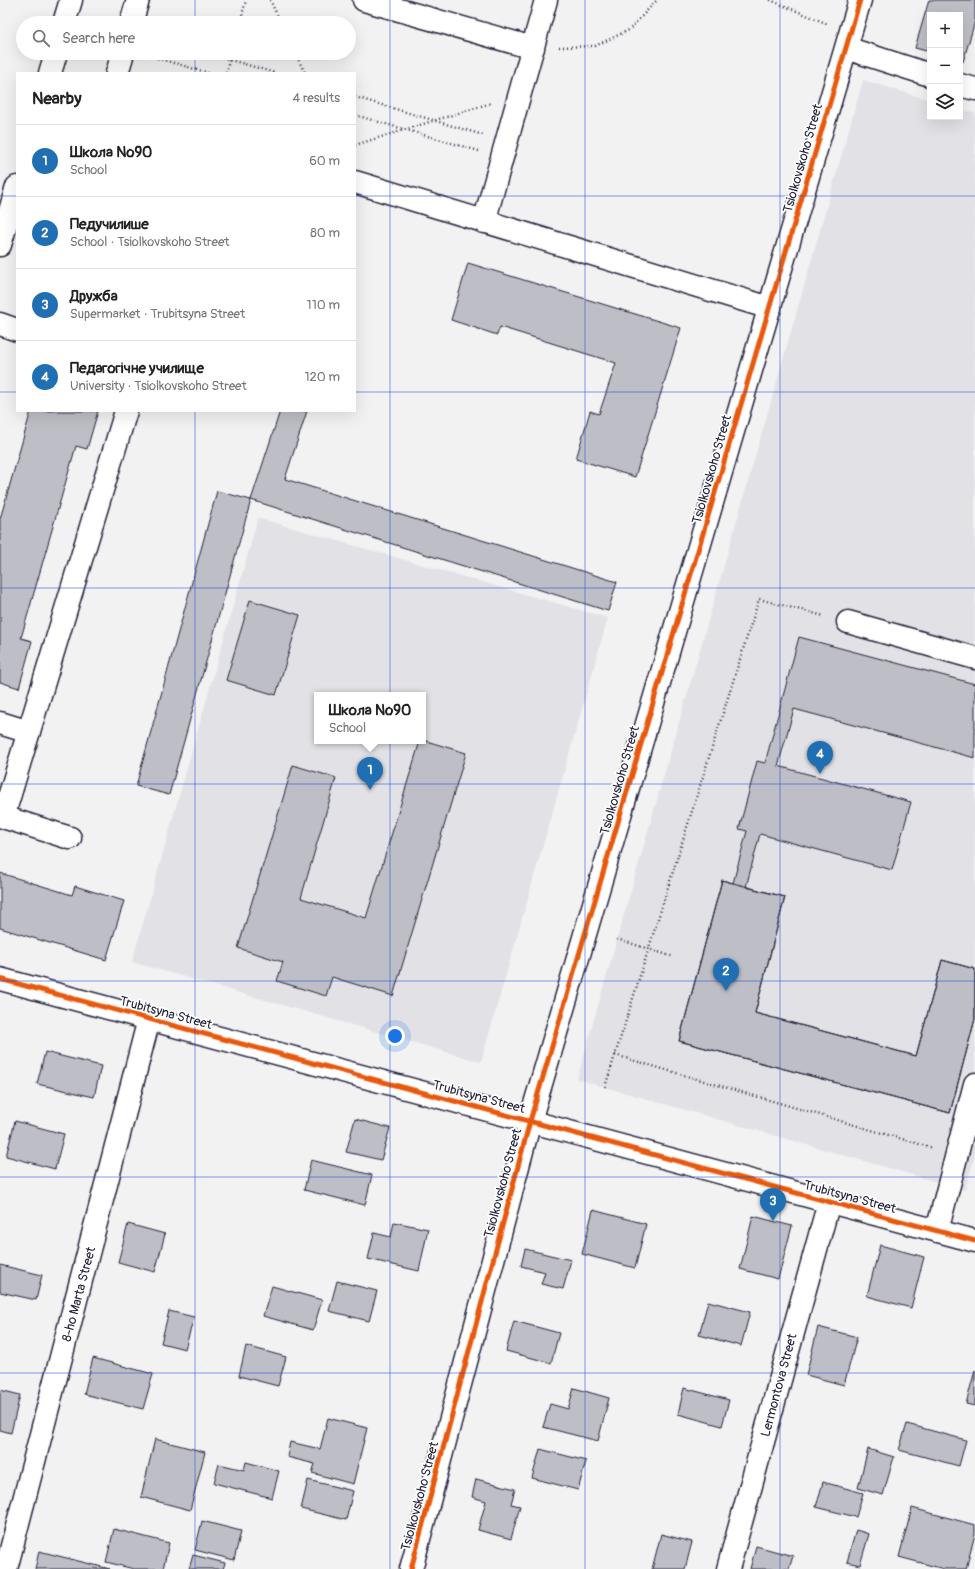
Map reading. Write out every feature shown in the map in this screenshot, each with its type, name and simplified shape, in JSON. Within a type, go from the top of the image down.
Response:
[{"type":"street","points":[[66,16],[71,0]]},
{"type":"street","points":[[133,16],[138,0]]},
{"type":"street","points":[[364,0],[533,48]]},
{"type":"street","points":[[484,222],[546,0]]},
{"type":"street","name":"Tsiolkovskoho Street","points":[[410,1569],[530,1121],[860,0]]},
{"type":"street","points":[[848,40],[927,74]]},
{"type":"street","points":[[50,72],[54,60]]},
{"type":"street","points":[[117,72],[121,60]]},
{"type":"street","points":[[963,86],[975,89]]},
{"type":"street","points":[[356,182],[770,308]]},
{"type":"street","points":[[0,245],[16,190]]},
{"type":"street","points":[[0,324],[16,330]]},
{"type":"street","points":[[70,838],[3,817],[126,412]]},
{"type":"street","points":[[848,622],[975,658]]},
{"type":"street","points":[[0,723],[29,732]]},
{"type":"street","name":"Trubitsyna Street","points":[[0,979],[975,1241]]},
{"type":"street","name":"8-ho Marta Street","points":[[6,1569],[149,1019]]},
{"type":"street","points":[[937,1231],[975,1084]]},
{"type":"street","name":"Lermontova Street","points":[[728,1569],[829,1202]]},
{"type":"path","points":[[242,16],[246,0]]},
{"type":"path","points":[[270,0],[278,16]]},
{"type":"path","points":[[533,48],[595,46],[629,30],[657,0]]},
{"type":"path","points":[[770,0],[848,40]]},
{"type":"path","points":[[164,60],[206,72]]},
{"type":"path","points":[[226,72],[230,60],[272,72]]},
{"type":"path","points":[[298,60],[304,72]]},
{"type":"path","points":[[356,145],[520,94]]},
{"type":"path","points":[[356,97],[434,120],[504,150]]},
{"type":"path","points":[[356,115],[404,130],[504,150]]},
{"type":"path","points":[[605,1087],[759,599],[848,622]]},
{"type":"path","points":[[617,939],[674,957]]},
{"type":"path","points":[[615,1055],[956,1155]]},
{"type":"shaded area","points":[[863,80],[927,99],[927,120],[963,120],[963,110],[975,113],[975,1155],[965,1190],[577,1079]]},
{"type":"shaded area","points":[[258,518],[608,618],[481,1062],[132,962]]},
{"type":"building","points":[[929,0],[975,0],[975,21],[963,62],[963,12],[927,12],[927,51],[915,48]]},
{"type":"building","points":[[468,263],[681,328],[635,477],[576,459],[590,411],[599,414],[616,363],[500,327],[497,335],[451,320]]},
{"type":"building","points":[[31,412],[98,412],[87,449],[76,446],[21,638],[32,641],[19,688],[0,682],[0,519]]},
{"type":"building","points":[[280,412],[307,412],[285,479],[617,582],[608,611],[251,500]]},
{"type":"building","points":[[217,491],[251,500],[169,795],[136,786]]},
{"type":"building","points":[[250,600],[300,615],[276,695],[226,680]]},
{"type":"building","points":[[799,637],[975,684],[975,758],[794,709],[778,766],[911,802],[892,870],[760,834],[746,887],[785,897],[755,1013],[916,1056],[942,960],[975,969],[975,1019],[950,1113],[679,1041],[722,880],[733,883],[747,831],[739,829],[757,761],[765,763]]},
{"type":"building","points":[[426,741],[466,753],[393,996],[332,977],[326,996],[277,981],[283,962],[238,948],[293,765],[336,778],[301,898],[366,918],[419,744],[426,744]]},
{"type":"building","points":[[0,873],[72,895],[75,886],[124,901],[106,960],[0,928]]},
{"type":"building","points":[[722,880],[785,897],[755,1013],[916,1056],[942,960],[975,969],[975,1019],[950,1113],[679,1041]]},
{"type":"building","points":[[45,1052],[101,1066],[94,1097],[37,1084]]},
{"type":"building","points":[[355,1119],[390,1128],[381,1160],[346,1152]]},
{"type":"building","points":[[15,1121],[64,1134],[55,1169],[6,1156]]},
{"type":"building","points":[[311,1160],[372,1175],[365,1205],[304,1190]]},
{"type":"building","points":[[593,1210],[646,1224],[635,1268],[582,1254]]},
{"type":"building","points":[[753,1216],[792,1226],[778,1279],[740,1269]]},
{"type":"building","points":[[394,1222],[428,1229],[419,1271],[368,1259],[374,1233],[391,1237]]},
{"type":"building","points":[[128,1224],[165,1234],[155,1272],[118,1262]]},
{"type":"building","points":[[880,1245],[924,1257],[911,1308],[867,1296]]},
{"type":"building","points":[[525,1249],[571,1260],[563,1289],[541,1284],[545,1272],[521,1266]]},
{"type":"building","points":[[0,1265],[42,1275],[36,1300],[0,1292]]},
{"type":"building","points":[[337,1281],[377,1291],[369,1321],[329,1311]]},
{"type":"building","points":[[272,1286],[322,1300],[313,1330],[263,1316]]},
{"type":"building","points":[[708,1301],[750,1312],[741,1346],[699,1335]]},
{"type":"building","points":[[169,1311],[194,1317],[185,1349],[161,1343]]},
{"type":"building","points":[[514,1321],[559,1333],[551,1363],[506,1351]]},
{"type":"building","points":[[818,1327],[857,1337],[844,1385],[806,1375]]},
{"type":"building","points":[[246,1346],[286,1357],[278,1386],[239,1376]]},
{"type":"building","points":[[93,1358],[153,1374],[143,1409],[84,1394]]},
{"type":"building","points":[[975,1370],[975,1406],[966,1404]]},
{"type":"building","points":[[574,1388],[609,1398],[598,1441],[543,1427],[550,1404],[568,1409]]},
{"type":"building","points":[[684,1388],[729,1400],[722,1426],[678,1414]]},
{"type":"building","points":[[0,1390],[20,1395],[11,1433],[0,1430]]},
{"type":"building","points":[[328,1418],[367,1428],[353,1484],[312,1473],[315,1464],[287,1457],[290,1442],[320,1449]]},
{"type":"building","points":[[907,1424],[966,1440],[959,1466],[899,1450]]},
{"type":"building","points":[[155,1439],[205,1452],[190,1510],[141,1497]]},
{"type":"building","points":[[540,1449],[586,1461],[578,1490],[532,1478]]},
{"type":"building","points":[[868,1449],[894,1457],[883,1495],[858,1488]]},
{"type":"building","points":[[246,1462],[279,1471],[272,1498],[214,1483],[219,1464],[244,1470]]},
{"type":"building","points":[[476,1479],[515,1489],[511,1504],[520,1506],[511,1539],[478,1530],[486,1501],[472,1497]]},
{"type":"building","points":[[308,1480],[353,1491],[346,1520],[301,1509]]},
{"type":"building","points":[[823,1482],[863,1493],[856,1517],[816,1507]]},
{"type":"building","points":[[912,1508],[975,1525],[975,1534],[966,1569],[944,1569],[899,1557]]},
{"type":"building","points":[[202,1521],[241,1531],[234,1560],[195,1550]]},
{"type":"building","points":[[114,1529],[169,1543],[163,1569],[134,1569],[106,1562]]},
{"type":"building","points":[[856,1530],[869,1534],[860,1565],[847,1562]]},
{"type":"building","points":[[661,1534],[692,1542],[685,1569],[652,1569]]},
{"type":"building","points":[[756,1546],[793,1556],[789,1569],[750,1569]]},
{"type":"building","points":[[39,1551],[110,1569],[35,1569]]},
{"type":"building","points":[[193,1555],[225,1563],[223,1569],[189,1569]]},
{"type":"cycle path","points":[[411,1569],[530,1121],[860,0]]},
{"type":"cycle path","points":[[0,979],[975,1241]]},
{"type":"place","name":"Педагогічне училище","points":[[820,774]]},
{"type":"place","name":"Школа №90","points":[[370,790]]},
{"type":"place","name":"Педучилише","points":[[726,991]]},
{"type":"place","name":"Дружба","points":[[773,1221]]}]
